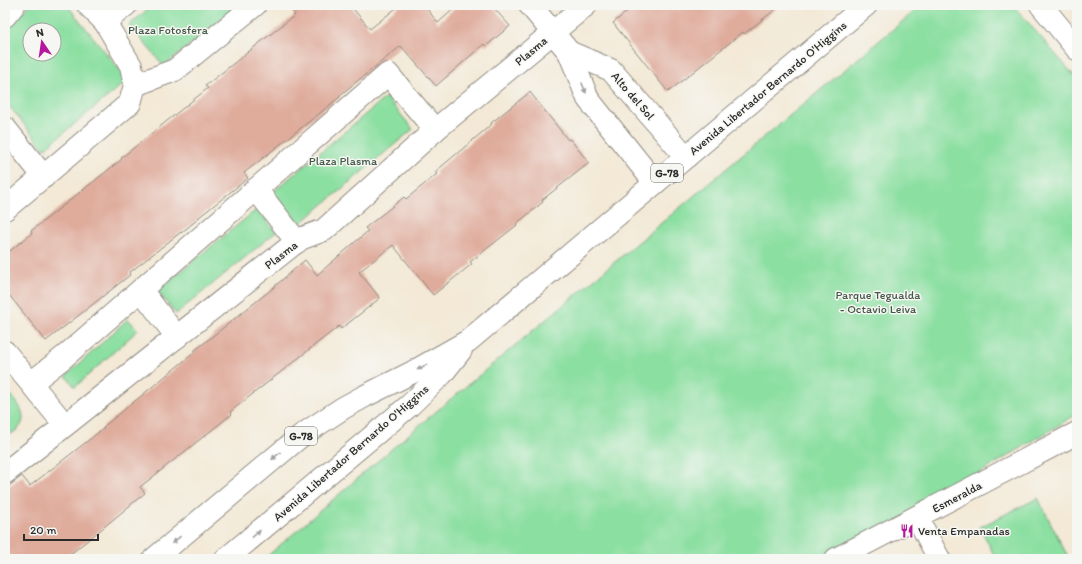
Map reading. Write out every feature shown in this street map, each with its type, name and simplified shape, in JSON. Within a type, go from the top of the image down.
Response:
[{"type":"street","points":[[5,16],[14,5]]},
{"type":"street","points":[[5,209],[130,103],[135,84],[131,66],[106,22],[88,5]]},
{"type":"street","points":[[106,22],[126,5]]},
{"type":"street","points":[[135,84],[175,70],[255,5]]},
{"type":"street","name":"Alto del Sol","points":[[530,5],[569,52],[588,99],[655,183]]},
{"type":"street","name":"Plasma","points":[[5,473],[300,239],[324,230],[435,130],[586,5]]},
{"type":"street","name":"Avenida Libertador Bernardo O'Higgins","points":[[154,559],[302,435],[354,402],[414,372],[468,341],[866,5]]},
{"type":"street","points":[[1041,5],[1077,50]]},
{"type":"street","name":"Alto del Sol","points":[[569,52],[611,70],[686,157]]},
{"type":"street","points":[[31,383],[64,357],[388,74],[435,130]]},
{"type":"street","points":[[5,128],[44,177]]},
{"type":"street","points":[[256,190],[297,242]]},
{"type":"street","points":[[141,290],[176,337]]},
{"type":"street","name":"Avenida Libertador Bernardo O'Higgins","points":[[226,559],[410,405],[442,374],[468,341]]},
{"type":"street","points":[[5,352],[65,425]]},
{"type":"street","name":"Esmeralda","points":[[836,559],[1077,433]]},
{"type":"street","points":[[918,517],[939,559]]},
{"type":"green space","points":[[29,5],[67,5],[128,80],[44,149],[5,101],[5,33]]},
{"type":"green space","name":"Plaza Fotosfera","points":[[153,5],[239,5],[164,66],[129,25]]},
{"type":"green space","name":"Parque Tegualda - Octavio Leiva","points":[[922,5],[1013,5],[1077,79],[1077,414],[906,518],[819,559],[264,559],[402,440]]},
{"type":"green space","name":"Plaza Plasma","points":[[386,97],[413,129],[300,224],[273,192]]},
{"type":"green space","points":[[257,209],[276,232],[176,314],[157,291]]},
{"type":"green space","points":[[128,319],[138,330],[75,387],[66,376]]},
{"type":"green space","points":[[5,388],[20,407],[23,418],[22,424],[18,429],[5,437]]},
{"type":"green space","points":[[1038,498],[1069,559],[996,559],[980,527]]},
{"type":"building","points":[[287,5],[350,5],[370,29],[400,5],[424,5],[438,23],[458,5],[491,5],[510,26],[486,46],[484,44],[436,86],[401,46],[340,95],[340,97],[244,173],[248,178],[129,273],[130,275],[46,341],[5,290],[5,255],[32,233],[31,231],[208,88],[205,86],[295,15]]},
{"type":"building","points":[[635,5],[781,5],[744,34],[743,32],[668,92],[613,23]]},
{"type":"building","points":[[530,92],[568,140],[570,139],[589,163],[542,200],[543,202],[516,224],[517,225],[470,262],[472,264],[433,295],[393,245],[359,272],[380,298],[341,329],[339,326],[230,412],[232,414],[140,487],[145,493],[98,532],[64,559],[5,559],[5,489],[22,476],[30,486],[104,428],[103,427],[195,352],[194,351],[267,293],[305,260],[317,275],[368,231],[365,228],[404,197],[406,199],[437,174],[435,172],[492,124],[491,123]]},
{"type":"place","name":"Venta Empanadas","points":[[907,531]]}]
